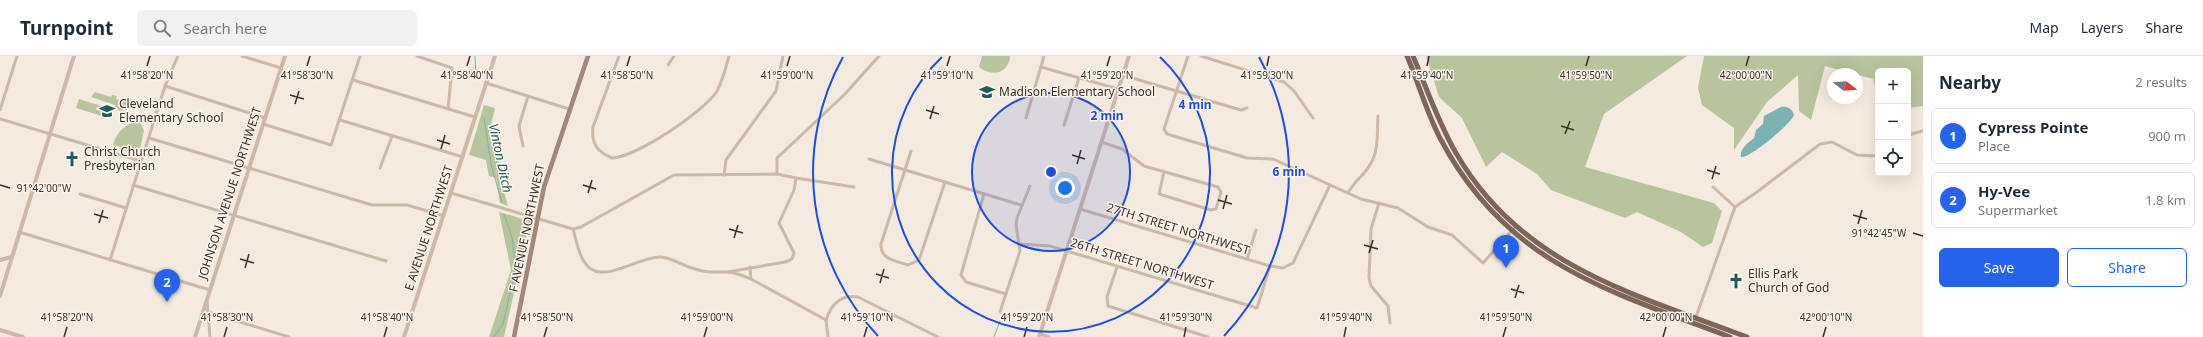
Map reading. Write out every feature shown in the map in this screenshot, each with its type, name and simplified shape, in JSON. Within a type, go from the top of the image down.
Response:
[{"type":"main road","name":"F AVENUE NORTHWEST","points":[[514,337],[536,220],[548,169],[588,56]]},
{"type":"main road","points":[[1407,56],[1433,123],[1450,156],[1482,200],[1511,231],[1547,258],[1584,280],[1730,337]]},
{"type":"main road","points":[[1413,56],[1436,113],[1456,154],[1486,196],[1516,226],[1551,254],[1588,275],[1747,337]]},
{"type":"street","points":[[0,110],[17,56]]},
{"type":"street","points":[[0,296],[74,56]]},
{"type":"street","points":[[110,260],[165,86],[178,56]]},
{"type":"street","points":[[242,56],[281,68]]},
{"type":"street","name":"JOHNSON AVENUE NORTHWEST","points":[[195,337],[285,56]]},
{"type":"street","points":[[263,124],[331,145],[360,56]]},
{"type":"street","points":[[417,56],[452,68],[448,109]]},
{"type":"street","name":"E AVENUE NORTHWEST","points":[[404,337],[495,56]]},
{"type":"street","points":[[619,56],[593,127],[592,136],[598,150],[612,158],[627,155],[700,110],[717,91],[730,56]]},
{"type":"street","points":[[668,65],[674,56]]},
{"type":"street","points":[[724,175],[726,160],[776,91],[783,56]]},
{"type":"street","points":[[777,174],[777,158],[845,94],[879,56]]},
{"type":"street","points":[[1026,118],[1044,56]]},
{"type":"street","points":[[1049,337],[1039,336],[1129,56]]},
{"type":"street","points":[[1188,56],[1164,129],[1166,133],[1241,156],[1273,159],[1361,199],[1398,208],[1428,227],[1452,235],[1483,263],[1516,226]]},
{"type":"street","points":[[1201,56],[1284,82],[1294,91],[1314,118]]},
{"type":"street","points":[[1041,67],[1118,89]]},
{"type":"street","points":[[1122,76],[1241,110],[1247,108]]},
{"type":"street","points":[[1064,125],[1079,78]]},
{"type":"street","points":[[353,80],[475,117]]},
{"type":"street","points":[[486,83],[569,109]]},
{"type":"street","points":[[165,86],[265,118]]},
{"type":"street","points":[[523,146],[520,126],[528,96]]},
{"type":"street","points":[[1348,193],[1352,184],[1366,170],[1374,156],[1378,116]]},
{"type":"street","points":[[0,119],[141,161]]},
{"type":"street","points":[[340,120],[463,157]]},
{"type":"street","points":[[1911,134],[1923,131]]},
{"type":"street","points":[[380,168],[392,136]]},
{"type":"street","points":[[148,138],[372,205],[407,204],[444,216]]},
{"type":"street","points":[[1101,142],[1122,149],[1144,166],[1220,188],[1216,209],[1211,210],[1161,196],[1159,190],[1164,172]]},
{"type":"street","points":[[1696,317],[1735,207],[1820,144],[1832,142],[1840,144],[1857,155],[1875,156]]},
{"type":"street","points":[[911,151],[881,244],[882,254],[908,265],[918,260],[945,182]]},
{"type":"street","points":[[868,159],[1021,204]]},
{"type":"street","points":[[451,193],[536,220],[573,229],[581,227],[674,175],[777,174],[854,188]]},
{"type":"street","points":[[573,229],[587,267],[595,271],[612,270],[662,257],[704,272],[717,274],[790,260],[793,256],[779,223],[794,190],[796,178]]},
{"type":"street","points":[[134,185],[386,261]]},
{"type":"street","name":"27TH STREET NORTHWEST","points":[[1080,209],[1270,266],[1284,268],[1293,263],[1330,185]]},
{"type":"street","points":[[1000,312],[1020,251],[1016,225],[1021,204],[1030,186]]},
{"type":"street","points":[[1713,187],[1735,207]]},
{"type":"street","points":[[80,194],[126,208]]},
{"type":"street","points":[[984,194],[961,270],[964,280],[1006,294]]},
{"type":"street","points":[[1379,203],[1372,225],[1369,278],[1371,286],[1388,306],[1390,323]]},
{"type":"street","points":[[1247,259],[1256,230]]},
{"type":"street","points":[[19,232],[210,290]]},
{"type":"street","name":"26TH STREET NORTHWEST","points":[[1020,244],[1050,246],[1257,308],[1270,266]]},
{"type":"street","points":[[0,260],[12,257]]},
{"type":"street","points":[[750,267],[751,279]]},
{"type":"street","points":[[1117,267],[1107,297],[1106,302],[1108,306],[1208,337]]},
{"type":"street","points":[[728,272],[751,279],[826,320]]},
{"type":"street","points":[[828,337],[826,320],[829,312],[838,300],[850,296],[858,297],[938,337]]},
{"type":"street","points":[[207,300],[210,337]]},
{"type":"street","points":[[208,312],[289,337]]},
{"type":"street","points":[[0,330],[23,337]]},
{"type":"green space","points":[[982,56],[1010,56],[1006,67],[999,72],[994,73],[979,67]]},
{"type":"green space","points":[[1426,56],[1687,56],[1604,114],[1585,167],[1714,203],[1722,211],[1712,243],[1703,247],[1681,232],[1637,212],[1625,218],[1551,190],[1537,174],[1502,152],[1486,167],[1462,118],[1439,97]]},
{"type":"green space","points":[[1704,56],[1923,56],[1923,106],[1911,108],[1911,68],[1875,68],[1875,87],[1873,79],[1863,76],[1863,68],[1832,68],[1825,66],[1811,120],[1799,111],[1798,75],[1767,102],[1734,150],[1734,128],[1702,105],[1698,88]]},
{"type":"green space","points":[[95,92],[111,97],[112,95],[117,96],[116,99],[135,105],[134,109],[130,107],[129,109],[121,111],[115,109],[115,105],[91,97]]},
{"type":"green space","points":[[79,99],[111,109],[108,118],[76,108]]},
{"type":"green space","points":[[484,105],[495,108],[491,125],[499,164],[496,164],[508,206],[500,203],[496,178],[489,176],[486,160],[469,155]]},
{"type":"green space","points":[[139,119],[144,131],[139,152],[113,145],[117,135],[123,129],[130,123]]},
{"type":"green space","points":[[499,212],[530,221],[504,337],[489,337],[511,270]]},
{"type":"shaded area","points":[[939,66],[958,71],[955,81],[936,75]]},
{"type":"water","points":[[1781,107],[1791,109],[1794,115],[1791,119],[1761,147],[1741,157],[1741,151],[1754,138],[1756,130],[1763,124],[1764,116]]},
{"type":"waterway","name":"Vinton Ditch","points":[[475,56],[476,77]]},
{"type":"waterway","name":"Vinton Ditch","points":[[484,117],[491,164],[502,203]]},
{"type":"waterway","name":"Vinton Ditch","points":[[494,337],[503,324],[516,267],[512,237],[504,214]]},
{"type":"waterway","points":[[994,337],[1002,316]]},
{"type":"place","name":"Madison Elementary School","points":[[987,92]]},
{"type":"place","name":"Cleveland Elementary School","points":[[107,111]]},
{"type":"place","name":"Christ Church Presbyterian","points":[[72,159]]},
{"type":"place","name":"Cypress Pointe","points":[[1506,268]]},
{"type":"place","name":"Ellis Park Church of God","points":[[1736,281]]},
{"type":"place","name":"Hy-Vee","points":[[167,302]]}]
